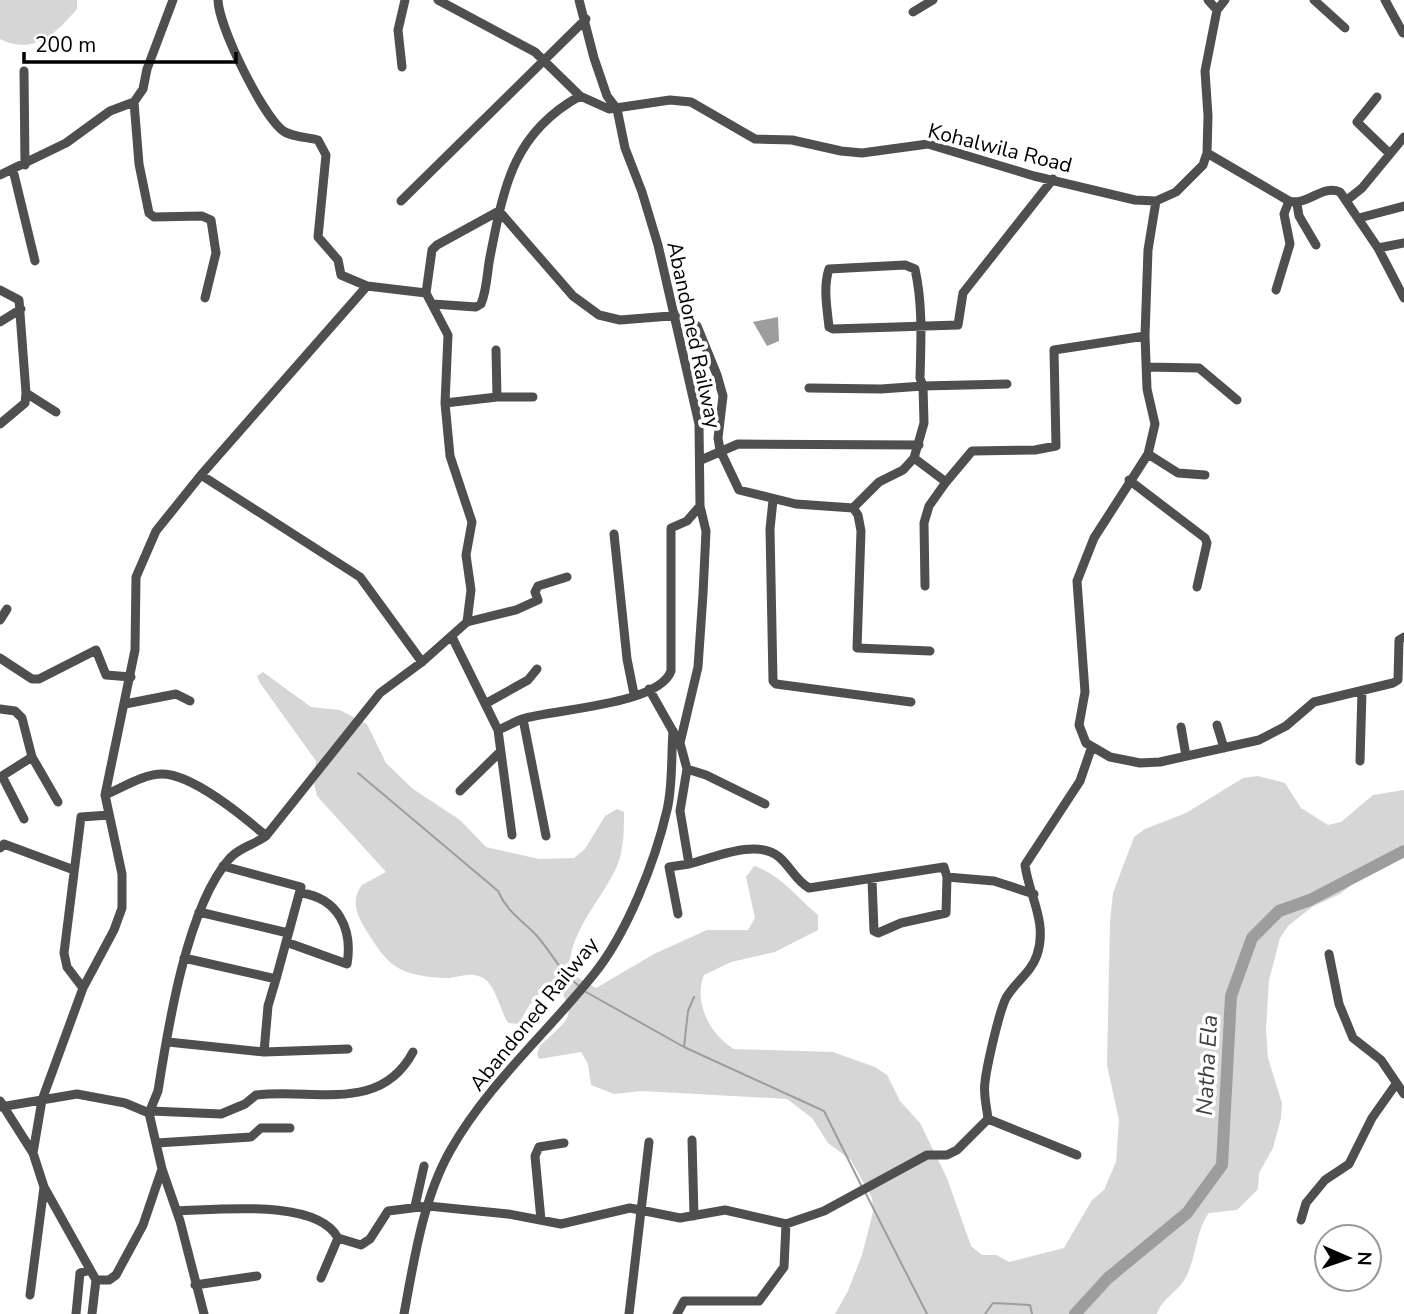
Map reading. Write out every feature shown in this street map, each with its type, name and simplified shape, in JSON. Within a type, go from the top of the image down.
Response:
[{"type":"street","points":[[0,175],[66,144],[110,111],[134,102],[143,89],[147,69],[173,0]]},
{"type":"street","points":[[218,0],[218,13],[233,52],[268,116],[285,132],[318,140],[326,155],[318,237],[338,260],[341,275],[367,286],[426,293]]},
{"type":"street","points":[[402,67],[398,30],[405,0]]},
{"type":"street","points":[[438,0],[488,29],[522,44],[580,96],[602,107],[617,109]]},
{"type":"street","name":"Abandoned Railway","points":[[579,0],[603,83],[617,109],[625,148],[658,245],[699,424],[700,506],[706,531],[698,667],[680,743],[687,769],[680,811],[689,864]]},
{"type":"street","points":[[913,12],[933,0]]},
{"type":"street","points":[[1208,0],[1217,10]]},
{"type":"street","points":[[1225,0],[1217,10],[1205,71],[1207,153],[1203,165],[1176,192],[1156,201],[1148,250],[1145,336],[1146,367],[1155,424],[1148,454],[1094,538],[1077,581],[1085,692],[1079,725],[1091,749],[1110,757],[1140,763],[1259,740],[1286,726],[1314,702],[1362,692],[1398,680],[1399,640],[1404,637]]},
{"type":"street","points":[[1314,0],[1345,28]]},
{"type":"street","points":[[1385,0],[1403,33]]},
{"type":"street","points":[[401,201],[586,19]]},
{"type":"street","points":[[24,71],[25,165]]},
{"type":"street","points":[[433,304],[476,307],[481,304],[499,211],[515,160],[530,134],[554,110],[580,96]]},
{"type":"street","points":[[1377,97],[1357,122],[1390,154]]},
{"type":"street","name":"Kohalwila Road","points":[[617,109],[670,100],[691,103],[755,139],[792,140],[862,153],[928,144],[1034,176],[1135,200],[1156,201]]},
{"type":"street","points":[[134,102],[139,164],[149,213],[154,217],[202,216],[211,220],[216,253],[205,298]]},
{"type":"street","points":[[1347,200],[1362,188],[1404,137]]},
{"type":"street","points":[[1207,153],[1293,202],[1316,245]]},
{"type":"street","points":[[13,170],[35,261]]},
{"type":"street","points":[[853,508],[879,482],[903,470],[914,458],[919,445],[924,423],[923,386],[920,378],[921,327],[920,294],[915,269],[905,265],[830,269],[826,301],[830,327],[833,329],[921,327],[958,325],[963,293],[1053,179]]},
{"type":"street","points":[[1276,290],[1290,244],[1284,214],[1293,202],[1336,189],[1347,200],[1378,248],[1404,298]]},
{"type":"street","points":[[1359,218],[1404,206]]},
{"type":"street","points":[[467,622],[471,590],[466,555],[472,522],[450,456],[445,402],[448,335],[426,293],[432,250],[437,244],[499,211]]},
{"type":"street","points":[[499,211],[573,296],[599,315],[620,320],[687,316],[697,326],[723,396],[718,438],[720,450],[739,490],[774,500],[853,508],[858,515],[861,531],[856,648],[930,651]]},
{"type":"street","points":[[1378,248],[1404,243]]},
{"type":"street","points":[[33,1153],[41,1100],[83,989],[114,930],[121,908],[122,874],[105,795],[135,650],[136,577],[156,531],[201,475],[367,286]]},
{"type":"street","points":[[0,290],[19,300],[26,393],[25,402],[0,424]]},
{"type":"street","points":[[0,322],[21,309]]},
{"type":"street","points":[[925,586],[924,523],[929,506],[972,451],[1035,450],[1056,446],[1054,350],[1145,336]]},
{"type":"street","points":[[496,350],[497,397]]},
{"type":"street","points":[[1146,367],[1199,368],[1237,400]]},
{"type":"street","points":[[809,388],[881,389],[1007,384]]},
{"type":"street","points":[[26,393],[57,412]]},
{"type":"street","points":[[445,402],[533,397]]},
{"type":"street","points":[[701,460],[738,444],[919,445]]},
{"type":"street","points":[[1148,454],[1178,473],[1205,475]]},
{"type":"street","points":[[914,458],[947,482]]},
{"type":"street","points":[[201,475],[360,577],[422,662]]},
{"type":"street","points":[[1129,480],[1205,538],[1207,543],[1197,587]]},
{"type":"street","points":[[774,500],[770,529],[773,681],[776,684],[911,702]]},
{"type":"street","points":[[498,730],[523,719],[625,700],[634,694],[663,685],[671,671],[671,528],[687,521],[700,506]]},
{"type":"street","points":[[614,534],[626,659],[634,694]]},
{"type":"street","points":[[204,1314],[177,1211],[162,1169],[150,1112],[168,1042],[184,958],[199,912],[223,866],[239,849],[266,836],[380,693],[422,662],[467,622],[516,610],[538,600],[535,592],[538,586],[567,577]]},
{"type":"street","points":[[0,620],[7,609]]},
{"type":"street","points":[[452,637],[498,730],[512,835]]},
{"type":"street","points":[[0,659],[32,679],[38,679],[96,649],[106,675],[131,677]]},
{"type":"street","points":[[485,704],[528,680],[537,669]]},
{"type":"street","points":[[649,689],[680,743]]},
{"type":"street","points":[[1360,761],[1362,692]]},
{"type":"street","points":[[125,704],[176,694],[190,701]]},
{"type":"street","points":[[0,709],[15,711],[22,718],[32,757],[58,802]]},
{"type":"street","points":[[523,719],[546,836]]},
{"type":"street","points":[[1217,725],[1224,748]]},
{"type":"street","points":[[1181,727],[1186,756]]},
{"type":"street","name":"Abandoned Railway","points":[[404,1314],[428,1206],[450,1150],[471,1121],[594,975],[622,927],[642,885],[668,808],[673,731]]},
{"type":"street","points":[[988,1119],[984,1083],[1004,1001],[1012,989],[1026,977],[1037,954],[1040,927],[1025,865],[1080,781],[1091,749]]},
{"type":"street","points":[[460,791],[500,752]]},
{"type":"street","points":[[24,819],[2,776],[32,757]]},
{"type":"street","points":[[687,769],[706,775],[765,804]]},
{"type":"street","points":[[105,795],[146,777],[162,774],[172,776],[217,799],[266,836]]},
{"type":"street","points":[[83,989],[67,967],[64,953],[81,817],[109,816]]},
{"type":"street","points":[[0,848],[4,844],[74,870]]},
{"type":"street","points":[[678,914],[669,867],[740,852],[766,850],[778,856],[798,882],[809,887],[872,880],[944,867],[947,877],[946,913],[901,923],[878,933],[874,931],[872,880]]},
{"type":"street","points":[[223,866],[301,887],[268,1006],[264,1052]]},
{"type":"street","points":[[947,877],[994,881],[1034,894]]},
{"type":"street","points":[[199,912],[287,938],[347,964],[349,938],[343,920],[333,906],[313,895],[301,893]]},
{"type":"street","points":[[1329,954],[1339,1004],[1353,1038],[1381,1060],[1404,1094]]},
{"type":"street","points":[[184,958],[276,979]]},
{"type":"street","points":[[168,1042],[264,1052],[348,1049]]},
{"type":"street","points":[[92,1314],[96,1280],[44,1187],[33,1153],[1,1105],[41,1100],[68,1093],[125,1103],[150,1112],[221,1114],[245,1104],[256,1095],[364,1093],[394,1079],[413,1052]]},
{"type":"street","points":[[1301,1220],[1306,1203],[1325,1180],[1349,1164],[1372,1118],[1396,1084]]},
{"type":"street","points":[[988,1119],[1077,1155]]},
{"type":"street","points":[[177,1211],[270,1210],[321,1220],[333,1228],[338,1238],[361,1245],[370,1240],[388,1211],[415,1206],[569,1223],[601,1213],[643,1209],[680,1218],[736,1211],[786,1224],[824,1211],[928,1155],[947,1155],[957,1150],[988,1119]]},
{"type":"street","points":[[157,1143],[251,1137],[261,1128],[290,1128]]},
{"type":"street","points":[[692,1140],[694,1216]]},
{"type":"street","points":[[629,1314],[649,1142]]},
{"type":"street","points":[[541,1220],[535,1156],[539,1147],[564,1143]]},
{"type":"street","points":[[415,1206],[424,1166]]},
{"type":"street","points":[[96,1280],[110,1280],[116,1275],[143,1225],[162,1169]]},
{"type":"street","points":[[30,1295],[44,1187]]},
{"type":"street","points":[[677,1314],[684,1301],[760,1300],[784,1267],[786,1224]]},
{"type":"street","points":[[321,1278],[338,1238]]},
{"type":"street","points":[[76,1314],[80,1273],[90,1270]]},
{"type":"street","points":[[195,1285],[257,1276]]},
{"type":"shaded area","points":[[0,0],[77,0],[77,9],[53,34],[44,39],[24,45],[12,44],[0,39]]},
{"type":"shaded area","points":[[778,317],[779,341],[767,346],[753,322]]},
{"type":"shaded area","points":[[263,672],[311,707],[340,710],[367,724],[386,763],[413,789],[460,820],[486,847],[539,859],[574,858],[585,849],[605,816],[617,809],[624,812],[619,860],[579,931],[570,959],[570,973],[596,988],[654,954],[707,930],[748,930],[755,918],[746,877],[754,866],[780,881],[818,915],[818,930],[775,952],[731,962],[704,975],[701,985],[702,1007],[711,1027],[734,1049],[833,1052],[875,1067],[887,1075],[900,1101],[920,1123],[947,1178],[971,1246],[982,1255],[996,1255],[1009,1262],[1064,1248],[1092,1200],[1104,1190],[1116,1162],[1119,1120],[1107,1065],[1110,922],[1113,893],[1134,837],[1145,829],[1186,813],[1243,778],[1258,776],[1285,783],[1301,808],[1328,825],[1341,822],[1373,795],[1404,790],[1404,845],[1340,894],[1312,907],[1288,926],[1280,938],[1269,980],[1266,1029],[1268,1058],[1282,1103],[1273,1148],[1259,1173],[1258,1189],[1237,1210],[1209,1213],[1201,1227],[1187,1275],[1157,1314],[835,1314],[848,1291],[862,1255],[873,1212],[872,1198],[851,1160],[828,1143],[812,1118],[787,1099],[642,1091],[614,1094],[591,1085],[588,1064],[581,1052],[539,1059],[537,1053],[540,1046],[567,1019],[568,1006],[558,985],[539,994],[519,1024],[508,1023],[494,990],[481,977],[427,976],[414,974],[394,965],[371,938],[360,920],[356,905],[362,885],[386,872],[317,796],[314,783],[316,761],[260,683],[257,676]]},
{"type":"waterway","points":[[358,773],[498,891],[510,910],[537,936],[561,969],[579,986]]},
{"type":"waterway","name":"Natha Ela","points":[[1075,1314],[1108,1278],[1187,1213],[1222,1165],[1231,996],[1252,938],[1279,911],[1310,900],[1404,851]]},
{"type":"waterway","points":[[586,992],[684,1047],[824,1111],[862,1187]]},
{"type":"waterway","points":[[684,1047],[688,1011],[694,997]]},
{"type":"waterway","points":[[865,1192],[927,1314]]},
{"type":"waterway","points":[[985,1314],[993,1303],[1030,1305],[1032,1314]]}]
